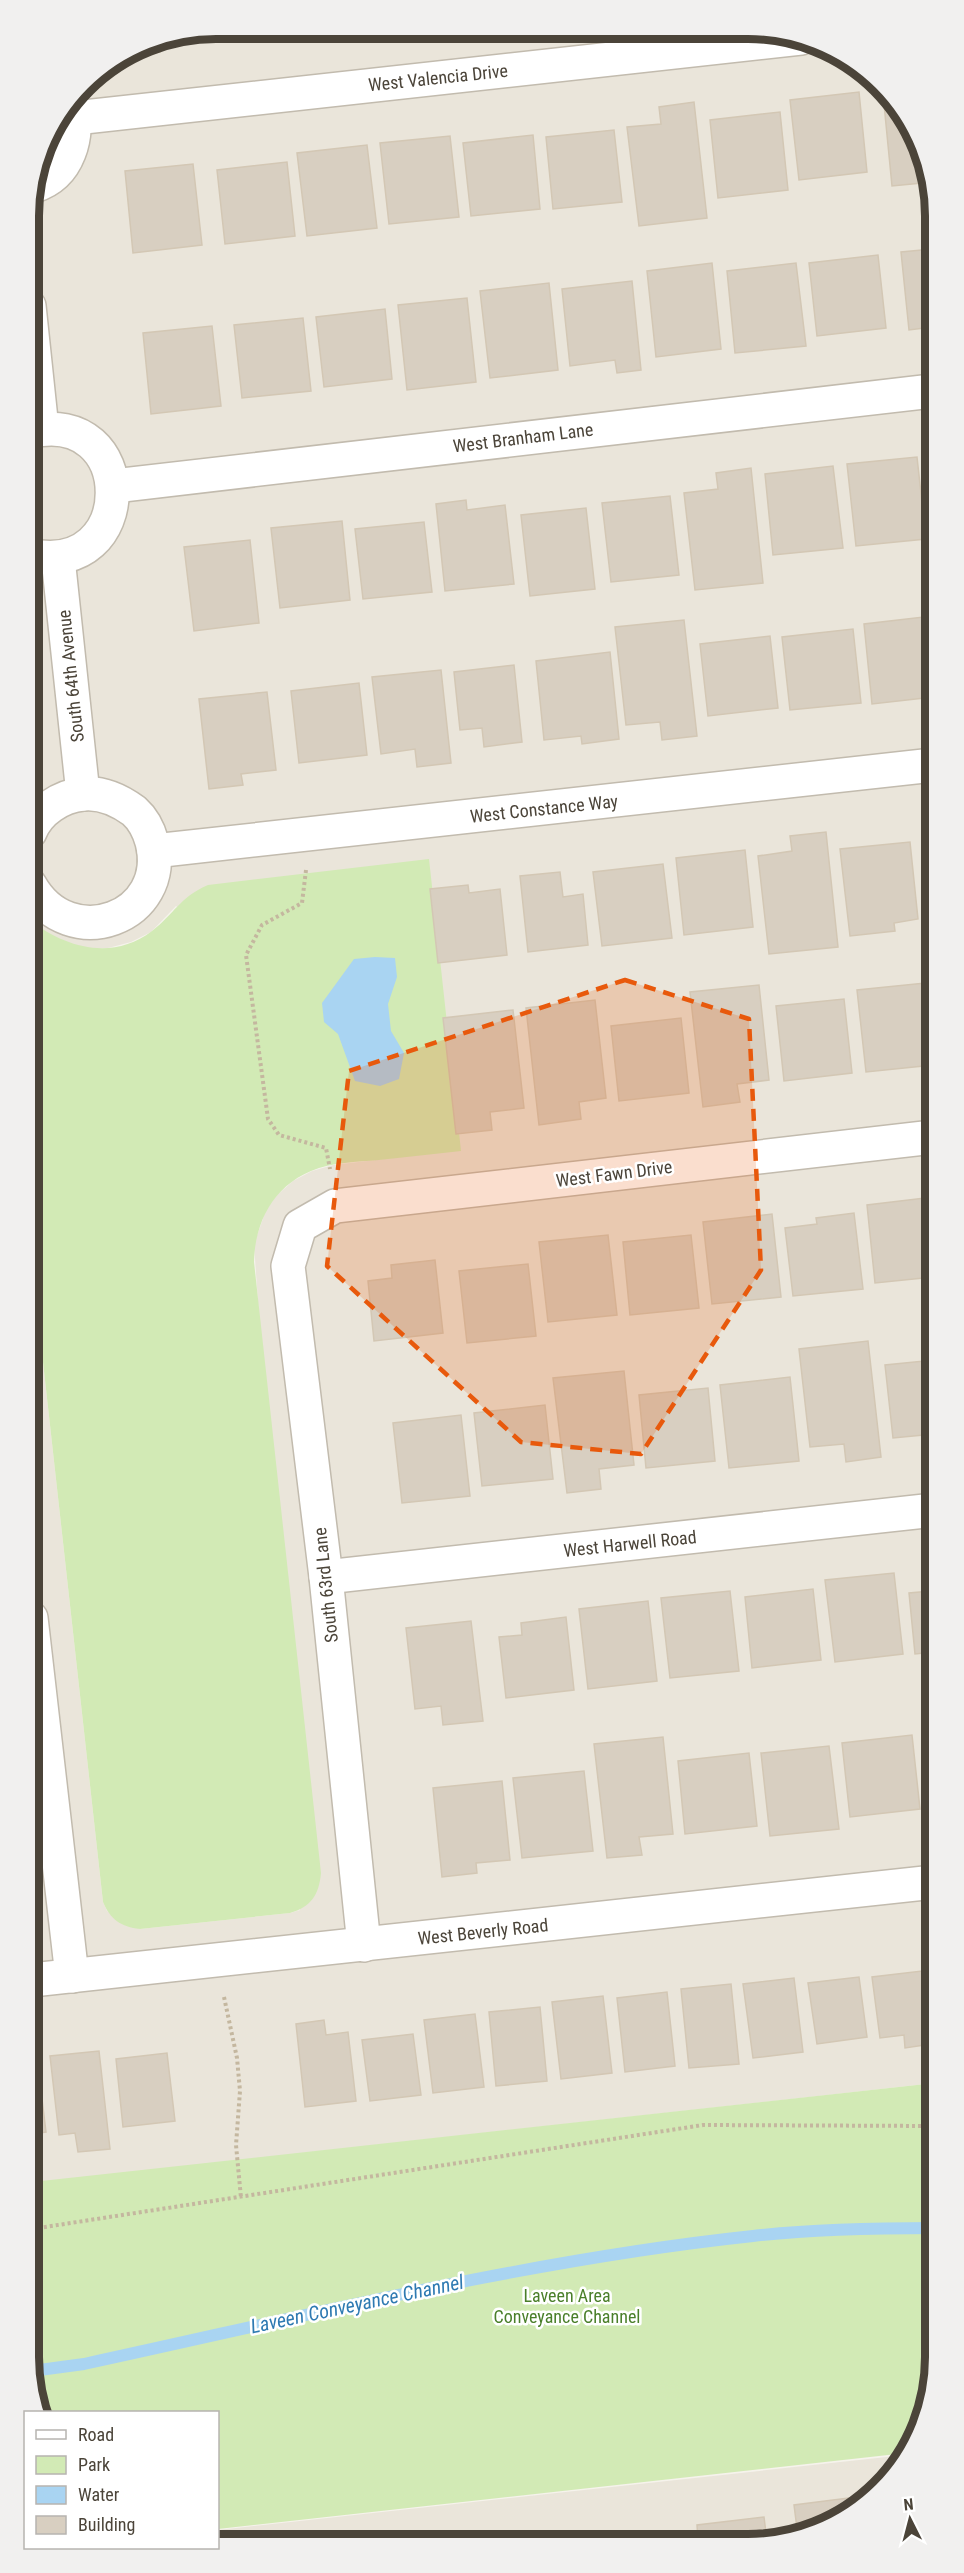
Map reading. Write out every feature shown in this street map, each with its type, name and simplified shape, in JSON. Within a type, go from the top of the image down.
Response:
[{"type":"street","name":"West Valencia Drive","points":[[74,111],[771,41]]},
{"type":"street","name":"West Valencia Drive","points":[[43,180],[54,174],[67,158],[74,139],[73,112]]},
{"type":"street","name":"West Branham Lane","points":[[114,486],[925,392]]},
{"type":"street","points":[[39,430],[62,429],[81,437],[97,449],[108,466],[114,486],[113,506],[106,525],[93,541],[77,552],[44,557]]},
{"type":"street","name":"South 64th Avenue","points":[[44,557],[83,794]]},
{"type":"street","name":"West Constance Way","points":[[154,851],[925,766]]},
{"type":"street","points":[[39,818],[63,798],[83,794],[104,795],[123,802],[138,815],[149,832],[154,851],[153,870],[147,888],[137,903],[122,915],[105,922],[86,924],[68,920],[51,912],[39,899]]},
{"type":"street","name":"West Fawn Drive","points":[[300,1226],[335,1206],[925,1138]]},
{"type":"street","name":"South 63rd Lane","points":[[300,1226],[288,1266],[326,1577],[364,1946]]},
{"type":"street","name":"West Harwell Road","points":[[326,1577],[925,1511]]},
{"type":"street","points":[[39,1688],[72,1976]]},
{"type":"street","name":"West Beverly Road","points":[[39,1979],[364,1946],[925,1883]]},
{"type":"path","points":[[305,836],[307,866],[302,903],[262,925],[246,955],[268,1119],[279,1135],[326,1148],[335,1206]]},
{"type":"path","points":[[224,1993],[237,2058],[240,2091],[236,2145],[241,2198]]},
{"type":"path","points":[[39,2228],[703,2125],[925,2126]]},
{"type":"highlighted area","points":[[625,980],[749,1019],[761,1270],[641,1454],[521,1442],[327,1266],[349,1071]]},
{"type":"shaded area","points":[[216,39],[748,39],[782,42],[816,52],[856,76],[873,91],[895,118],[907,138],[916,159],[925,205],[925,2084],[39,2182],[39,1326],[103,1902],[107,1911],[140,1929],[300,1910],[254,1244],[266,1210],[276,1196],[293,1181],[312,1171],[333,1165],[461,1150],[176,906],[151,932],[131,942],[108,948],[90,949],[56,939],[39,927],[39,205],[45,170],[52,148],[83,99],[118,69],[148,52],[182,42]]},
{"type":"shaded area","points":[[894,2456],[865,2490],[826,2516],[805,2525],[759,2534],[219,2534],[219,2530]]},
{"type":"green space","points":[[429,859],[461,1151],[345,1163],[311,1171],[286,1186],[262,1220],[255,1247],[254,1262],[321,1873],[313,1899],[309,1904],[290,1913],[140,1929],[117,1921],[103,1902],[39,1326],[39,926],[58,938],[74,944],[105,948],[121,946],[152,931],[184,900],[208,885]]},
{"type":"green space","name":"Laveen Area Conveyance Channel","points":[[925,2084],[925,2368],[922,2391],[912,2425],[896,2454],[219,2529],[219,2411],[47,2411],[39,2368],[39,2181]]},
{"type":"water","points":[[395,958],[397,977],[388,1004],[391,1031],[404,1053],[399,1079],[380,1086],[355,1081],[338,1034],[324,1022],[322,1003],[354,959]]},
{"type":"building","points":[[160,48],[160,52],[145,54]]},
{"type":"building","points":[[859,92],[867,172],[799,180],[790,100]]},
{"type":"building","points":[[694,102],[707,218],[639,226],[627,127],[661,124],[659,107]]},
{"type":"building","points":[[884,104],[907,138],[916,159],[922,183],[892,186]]},
{"type":"building","points":[[780,112],[788,190],[718,198],[710,120]]},
{"type":"building","points":[[614,130],[622,202],[553,209],[546,137]]},
{"type":"building","points":[[533,135],[540,209],[471,216],[463,143]]},
{"type":"building","points":[[450,136],[459,217],[389,224],[380,143]]},
{"type":"building","points":[[367,145],[377,228],[307,236],[297,153]]},
{"type":"building","points":[[287,162],[295,236],[225,244],[217,170]]},
{"type":"building","points":[[193,164],[202,245],[133,253],[125,171]]},
{"type":"building","points":[[925,250],[925,328],[909,330],[901,252]]},
{"type":"building","points":[[878,255],[886,328],[817,336],[809,263]]},
{"type":"building","points":[[712,263],[721,349],[656,357],[647,271]]},
{"type":"building","points":[[796,263],[806,346],[735,353],[727,271]]},
{"type":"building","points":[[632,281],[641,370],[617,373],[615,360],[570,366],[562,289]]},
{"type":"building","points":[[549,283],[558,370],[490,378],[480,291]]},
{"type":"building","points":[[467,298],[476,382],[407,390],[398,305]]},
{"type":"building","points":[[385,309],[392,379],[324,387],[316,317]]},
{"type":"building","points":[[303,318],[311,391],[242,398],[234,325]]},
{"type":"building","points":[[212,326],[221,406],[151,414],[143,333]]},
{"type":"building","points":[[917,457],[925,539],[856,546],[847,464]]},
{"type":"building","points":[[833,466],[843,548],[773,555],[765,474]]},
{"type":"building","points":[[751,468],[763,583],[695,590],[684,493],[718,489],[716,473]]},
{"type":"building","points":[[670,496],[679,575],[611,582],[602,503]]},
{"type":"building","points":[[466,500],[467,510],[505,505],[514,584],[445,591],[436,504]]},
{"type":"building","points":[[586,508],[595,589],[530,596],[521,515]]},
{"type":"building","points":[[342,521],[350,600],[280,608],[271,528]]},
{"type":"building","points":[[424,522],[432,592],[363,599],[355,529]]},
{"type":"building","points":[[250,540],[259,623],[194,631],[184,547]]},
{"type":"building","points":[[925,617],[925,698],[872,704],[864,624]]},
{"type":"building","points":[[684,620],[697,736],[662,740],[660,722],[626,725],[615,627]]},
{"type":"building","points":[[853,629],[861,703],[790,710],[782,637]]},
{"type":"building","points":[[770,636],[778,708],[708,716],[700,644]]},
{"type":"building","points":[[610,652],[619,739],[582,744],[581,736],[544,740],[536,661]]},
{"type":"building","points":[[514,665],[522,742],[484,747],[482,728],[460,730],[454,672]]},
{"type":"building","points":[[441,670],[451,763],[417,767],[415,749],[381,754],[372,677]]},
{"type":"building","points":[[359,683],[367,755],[299,763],[291,691]]},
{"type":"building","points":[[267,692],[276,770],[241,774],[243,785],[209,789],[199,699]]},
{"type":"building","points":[[826,832],[838,947],[769,954],[758,856],[792,851],[790,836]]},
{"type":"building","points":[[910,842],[918,919],[894,923],[895,931],[850,936],[840,849]]},
{"type":"building","points":[[745,850],[753,927],[684,935],[676,858]]},
{"type":"building","points":[[663,864],[672,938],[602,946],[593,872]]},
{"type":"building","points":[[560,872],[563,897],[583,894],[588,945],[528,952],[520,876]]},
{"type":"building","points":[[468,885],[469,893],[500,889],[507,955],[438,963],[430,889]]},
{"type":"building","points":[[925,983],[925,1066],[866,1072],[857,990]]},
{"type":"building","points":[[759,985],[769,1080],[737,1084],[740,1102],[703,1107],[690,992]]},
{"type":"building","points":[[844,999],[852,1073],[784,1081],[776,1006]]},
{"type":"building","points":[[595,1000],[606,1098],[579,1102],[581,1119],[539,1125],[526,1008]]},
{"type":"building","points":[[513,1010],[524,1108],[490,1112],[492,1130],[456,1134],[443,1018]]},
{"type":"building","points":[[681,1018],[689,1093],[619,1101],[611,1026]]},
{"type":"building","points":[[925,1198],[925,1278],[875,1283],[867,1205]]},
{"type":"building","points":[[854,1213],[863,1289],[793,1296],[785,1228],[817,1224],[816,1218]]},
{"type":"building","points":[[772,1214],[781,1297],[712,1304],[703,1222]]},
{"type":"building","points":[[608,1235],[617,1315],[548,1322],[539,1242]]},
{"type":"building","points":[[691,1235],[699,1308],[630,1315],[623,1242]]},
{"type":"building","points":[[435,1260],[443,1333],[374,1341],[368,1281],[392,1278],[391,1265]]},
{"type":"building","points":[[528,1264],[536,1336],[467,1343],[459,1271]]},
{"type":"building","points":[[868,1341],[881,1457],[846,1462],[844,1444],[810,1447],[799,1349]]},
{"type":"building","points":[[925,1361],[925,1435],[893,1438],[885,1365]]},
{"type":"building","points":[[624,1371],[634,1465],[599,1469],[601,1489],[567,1493],[553,1378]]},
{"type":"building","points":[[790,1377],[799,1461],[729,1468],[720,1385]]},
{"type":"building","points":[[708,1388],[715,1461],[646,1468],[639,1395]]},
{"type":"building","points":[[545,1405],[553,1479],[482,1486],[474,1413]]},
{"type":"building","points":[[461,1415],[470,1496],[402,1503],[393,1423]]},
{"type":"building","points":[[894,1573],[903,1654],[835,1662],[825,1580]]},
{"type":"building","points":[[813,1589],[821,1660],[752,1668],[745,1597]]},
{"type":"building","points":[[730,1591],[739,1671],[670,1678],[661,1598]]},
{"type":"building","points":[[925,1592],[925,1653],[915,1654],[909,1593]]},
{"type":"building","points":[[648,1601],[657,1681],[588,1689],[579,1609]]},
{"type":"building","points":[[566,1617],[574,1690],[506,1698],[499,1637],[522,1635],[521,1623]]},
{"type":"building","points":[[471,1621],[483,1721],[443,1725],[441,1706],[415,1709],[406,1628]]},
{"type":"building","points":[[912,1735],[920,1809],[850,1817],[842,1743]]},
{"type":"building","points":[[663,1737],[673,1834],[639,1837],[642,1855],[607,1858],[594,1744]]},
{"type":"building","points":[[829,1746],[839,1829],[770,1836],[761,1753]]},
{"type":"building","points":[[749,1753],[757,1826],[685,1834],[678,1761]]},
{"type":"building","points":[[584,1771],[593,1851],[522,1858],[513,1778]]},
{"type":"building","points":[[502,1781],[510,1860],[476,1863],[477,1873],[442,1877],[433,1788]]},
{"type":"building","points":[[922,1971],[925,1995],[925,2045],[905,2048],[904,2035],[880,2038],[872,1977]]},
{"type":"building","points":[[859,1977],[867,2037],[817,2044],[808,1983]]},
{"type":"building","points":[[794,1978],[803,2052],[753,2058],[743,1984]]},
{"type":"building","points":[[731,1984],[739,2064],[689,2068],[681,1989]]},
{"type":"building","points":[[667,1992],[675,2066],[625,2072],[617,1998]]},
{"type":"building","points":[[603,1996],[612,2073],[561,2079],[552,2002]]},
{"type":"building","points":[[540,2007],[547,2081],[496,2086],[489,2012]]},
{"type":"building","points":[[475,2014],[484,2087],[433,2093],[424,2020]]},
{"type":"building","points":[[324,2020],[326,2035],[348,2032],[356,2101],[305,2107],[296,2024]]},
{"type":"building","points":[[413,2034],[421,2095],[370,2101],[362,2040]]},
{"type":"building","points":[[99,2051],[110,2149],[78,2152],[75,2133],[59,2135],[50,2056]]},
{"type":"building","points":[[167,2053],[175,2121],[123,2127],[116,2059]]},
{"type":"building","points":[[39,2074],[46,2132],[39,2133]]},
{"type":"building","points":[[855,2497],[826,2516],[797,2527],[794,2505]]},
{"type":"building","points":[[764,2517],[766,2533],[698,2534],[697,2525]]},
{"type":"waterway","name":"Laveen Conveyance Channel","points":[[39,2370],[84,2364],[417,2291],[584,2259],[668,2246],[776,2234],[844,2229],[925,2228]]}]
